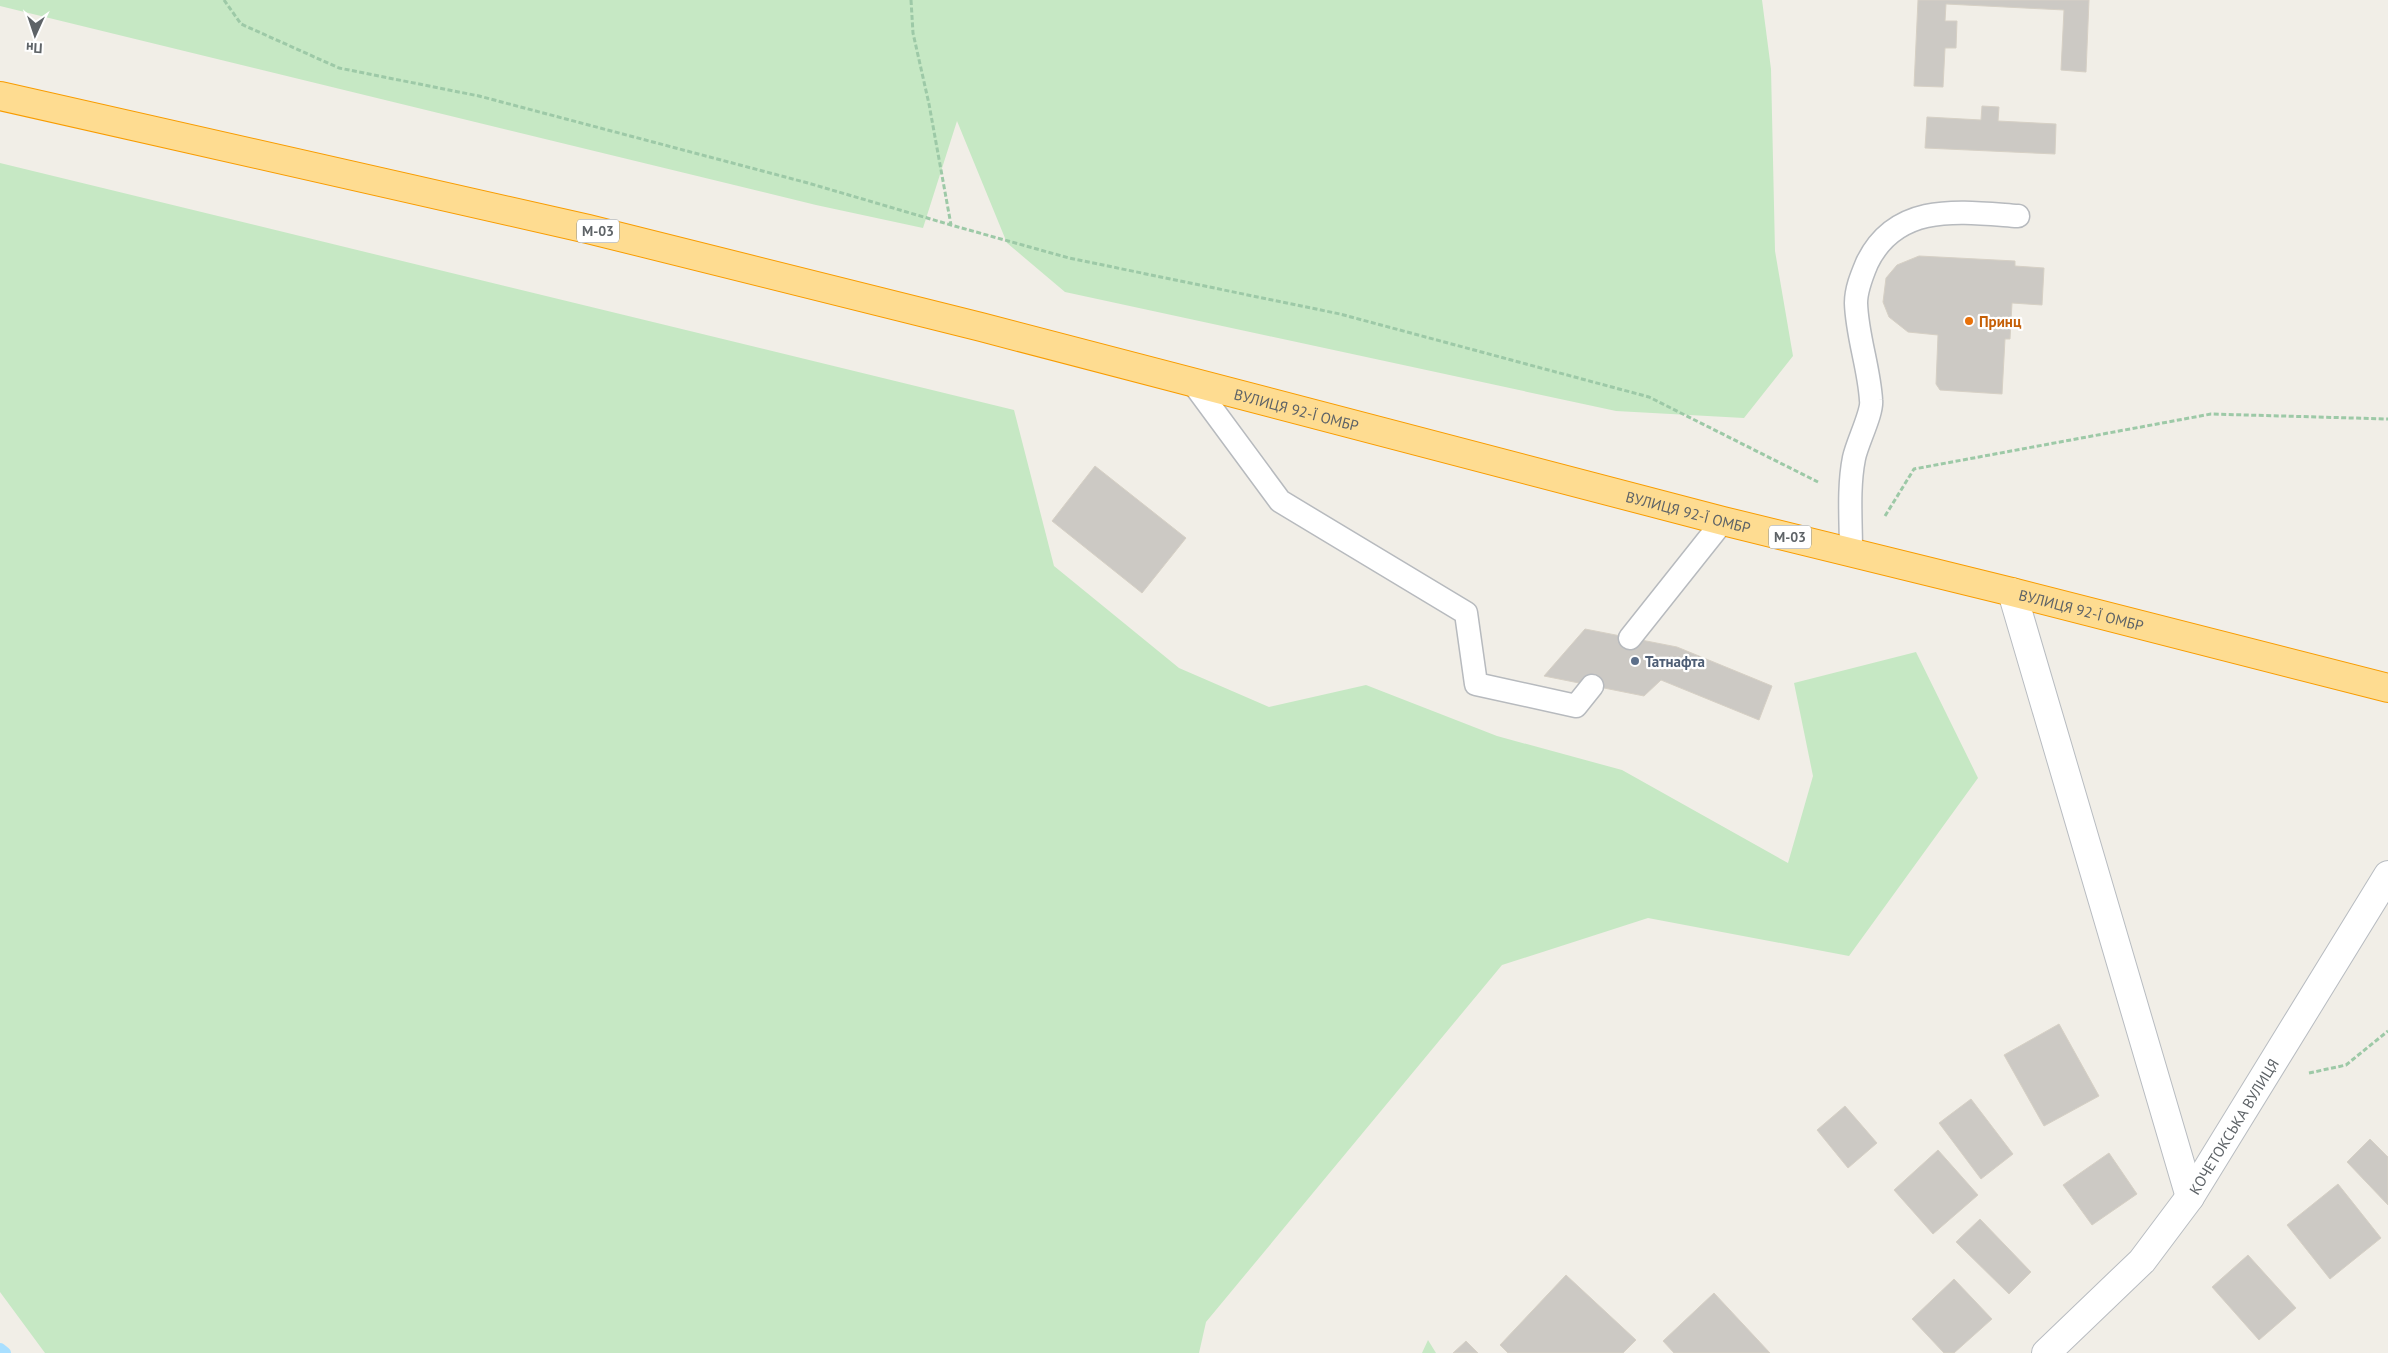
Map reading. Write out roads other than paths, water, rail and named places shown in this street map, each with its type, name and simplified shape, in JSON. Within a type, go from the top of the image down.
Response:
[{"type":"highway","name":"М-03","points":[[0,96],[588,229],[1193,383]]},
{"type":"highway","name":"ВУЛИЦЯ 92-Ї ОМБР","points":[[1193,383],[1722,521],[2012,592],[2388,688]]},
{"type":"main road","points":[[2012,592],[2190,1197]]},
{"type":"main road","name":"КОЧЕТОКСЬКА ВУЛИЦЯ","points":[[2046,1353],[2142,1261],[2190,1197],[2388,875]]},
{"type":"lane","points":[[1856,553],[1851,499],[1854,458],[1872,402],[1856,301],[1860,278],[1871,256],[1886,237],[1906,223],[1929,214],[1953,212],[2018,216]]},
{"type":"lane","points":[[1193,383],[1280,501],[1466,613],[1476,684],[1576,706],[1592,686]]},
{"type":"lane","points":[[1630,638],[1722,521]]},
{"type":"waterway","points":[[0,1349],[5,1353]]},
{"type":"place","name":"Принц","points":[[1969,321]]},
{"type":"place","name":"Татнафта","points":[[1635,661]]}]
